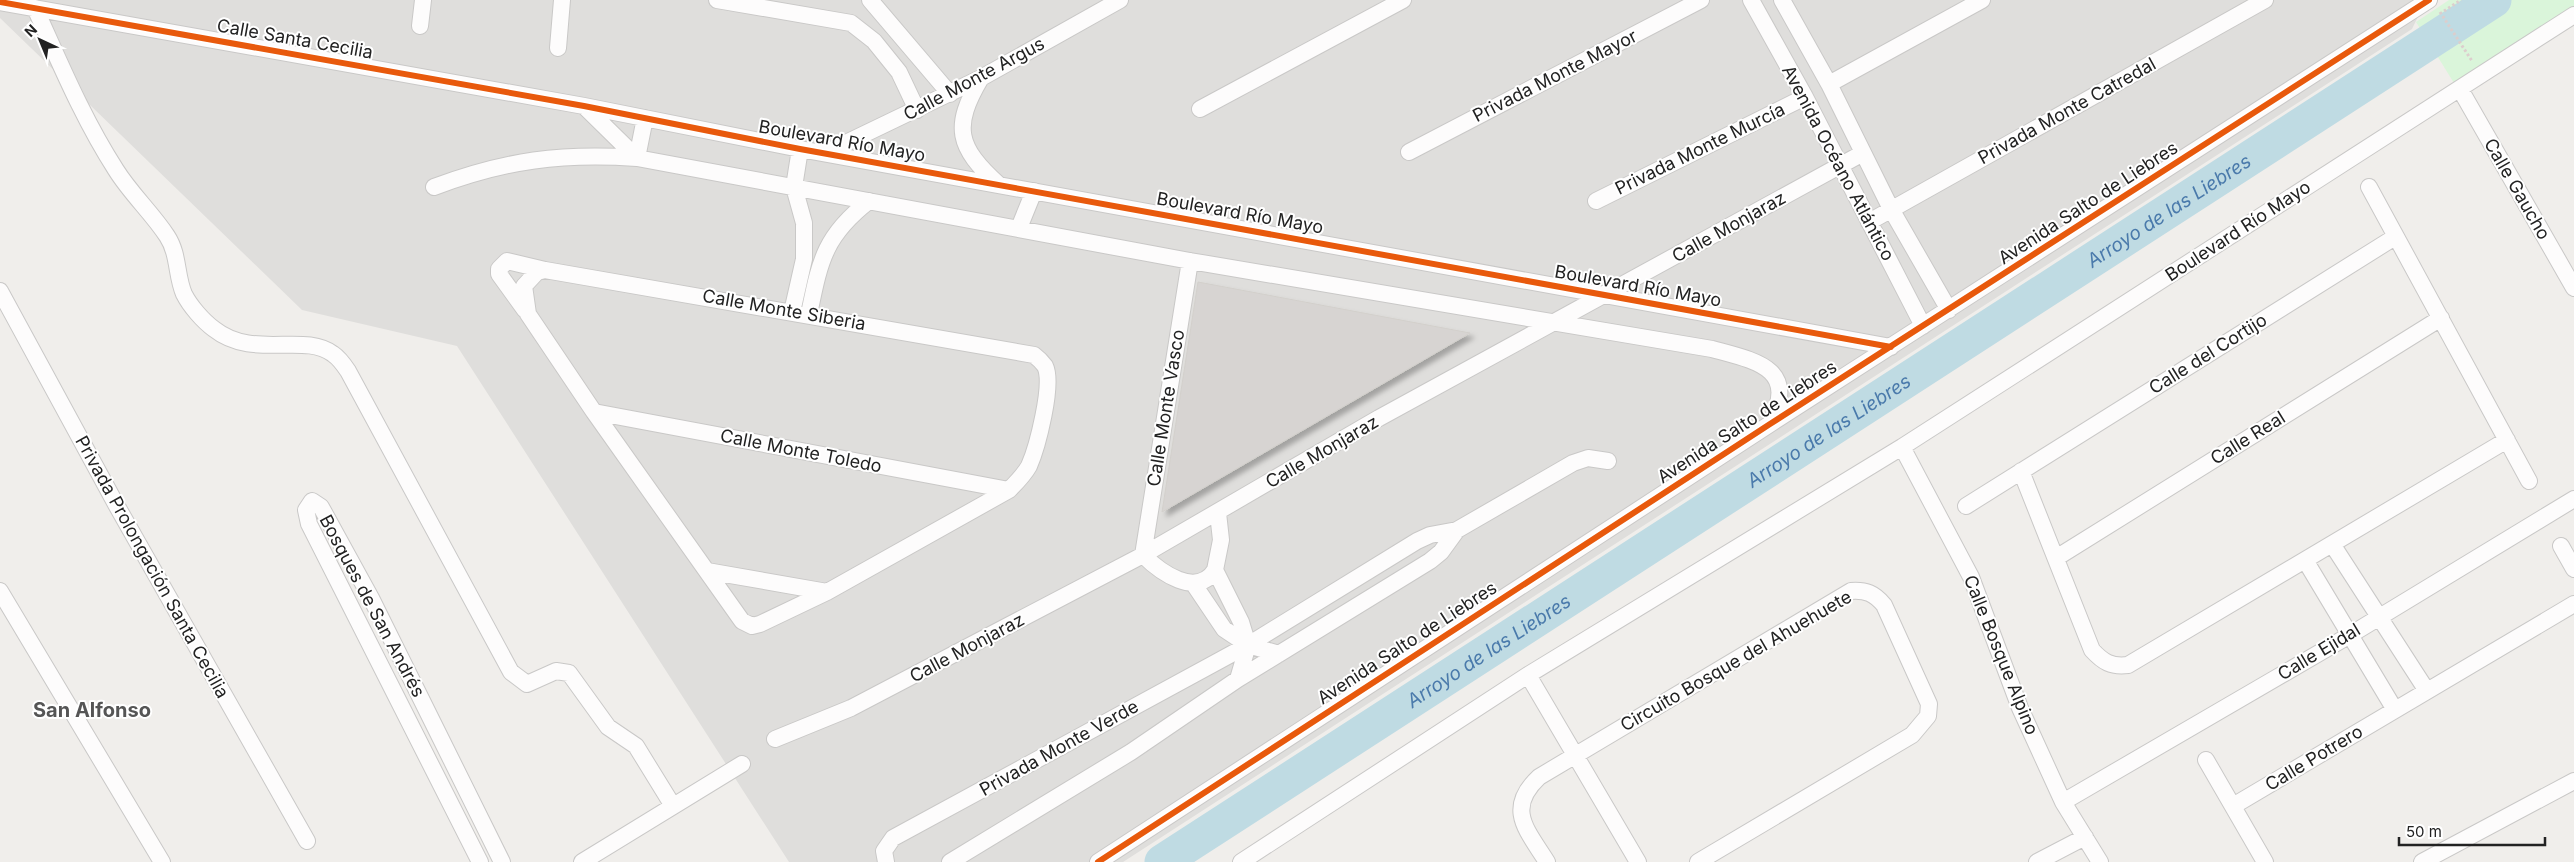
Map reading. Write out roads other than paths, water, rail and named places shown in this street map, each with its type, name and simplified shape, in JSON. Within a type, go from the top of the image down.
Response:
[{"type":"street","points":[[420,26],[423,0]]},
{"type":"street","points":[[558,48],[562,0]]},
{"type":"street","points":[[717,0],[851,22],[874,41],[899,72],[918,110]]},
{"type":"street","points":[[870,0],[950,94]]},
{"type":"street","name":"Calle Monte Argus","points":[[825,153],[982,78],[1120,0]]},
{"type":"street","points":[[1200,109],[1403,0]]},
{"type":"street","name":"Privada Monte Mayor","points":[[1410,152],[1702,0]]},
{"type":"street","name":"Avenida Océano Atlántico","points":[[1751,0],[1805,98],[1923,326]]},
{"type":"street","name":"Avenida Océano Atlántico","points":[[1782,0],[1829,84],[1892,209],[1949,310]]},
{"type":"street","points":[[1829,84],[1982,0]]},
{"type":"street","name":"Privada Monte Catredal","points":[[1870,222],[2265,0]]},
{"type":"street","points":[[2412,5],[2429,0]]},
{"type":"street","name":"Calle Santa Cecilia","points":[[0,2],[584,106]]},
{"type":"street","name":"Avenida Salto de Liebres","points":[[1098,862],[1770,424],[1949,310],[2412,5]]},
{"type":"street","points":[[34,8],[88,124],[117,172],[168,238],[179,266],[184,294],[195,309],[213,328],[232,341],[254,345],[309,345],[332,353],[348,371],[511,672],[527,684],[556,671],[569,673],[608,727],[636,746],[673,806]]},
{"type":"street","name":"Boulevard Río Mayo","points":[[1902,447],[2574,15]]},
{"type":"street","points":[[874,41],[890,24]]},
{"type":"street","points":[[982,78],[963,113],[962,132],[969,152],[980,168],[999,185]]},
{"type":"street","name":"Calle Gaucho","points":[[2460,89],[2574,288]]},
{"type":"street","name":"Privada Monte Murcía","points":[[1596,201],[1805,98]]},
{"type":"street","points":[[584,106],[637,158]]},
{"type":"street","name":"Boulevard Río Mayo","points":[[584,106],[800,149],[1890,347]]},
{"type":"street","points":[[637,158],[645,118]]},
{"type":"street","points":[[792,312],[804,259],[805,241],[804,222],[794,187],[800,149]]},
{"type":"street","name":"Calle Monjaraz","points":[[775,739],[851,708],[1143,555],[1379,418],[1863,153]]},
{"type":"street","points":[[434,187],[473,172],[521,161],[596,155],[637,158],[1190,261],[1712,349],[1759,363],[1769,370],[1778,382],[1781,394],[1778,408],[1770,424]]},
{"type":"street","points":[[2369,187],[2529,481]]},
{"type":"street","points":[[1019,228],[1034,191]]},
{"type":"street","points":[[809,314],[820,260],[829,242],[854,212],[869,201]]},
{"type":"street","name":"Calle del Cortijo","points":[[1966,506],[2395,237]]},
{"type":"street","points":[[528,314],[499,274],[499,269],[507,261],[545,270]]},
{"type":"street","name":"Calle Monte Vasco","points":[[1143,555],[1190,261]]},
{"type":"street","name":"Calle Monte Siberia","points":[[545,270],[792,312],[1034,355],[1045,367],[1047,394],[1034,453],[1024,474],[1009,490],[827,592],[752,626],[742,621],[594,412],[528,314],[524,286],[537,272],[545,270]]},
{"type":"street","name":"Privada Prolongación Santa Cecilia","points":[[0,291],[118,508],[307,841]]},
{"type":"street","name":"Calle Real","points":[[2056,558],[2441,318]]},
{"type":"street","name":"Calle Monte Toledo","points":[[594,412],[1009,490]]},
{"type":"street","points":[[2021,472],[2092,650],[2104,663],[2117,666],[2128,665],[2507,440]]},
{"type":"street","points":[[1241,862],[1528,675],[1902,447]]},
{"type":"street","name":"Calle Bosque Alpino","points":[[1902,447],[1971,577],[2020,708],[2063,802],[2100,862]]},
{"type":"street","name":"Privada Monte Verde","points":[[886,862],[884,851],[893,838],[1248,645],[1417,541],[1430,535],[1457,530],[1572,463],[1588,458],[1608,461]]},
{"type":"street","name":"Calle Ejidal","points":[[2063,802],[2350,635],[2574,499]]},
{"type":"street","name":"Bosques de San Andrés","points":[[480,862],[339,584],[306,514],[307,506],[312,501],[321,507],[358,575],[502,862]]},
{"type":"street","points":[[1143,555],[1170,576],[1193,583],[1206,580],[1215,570],[1221,540],[1218,513]]},
{"type":"street","name":"Privada Monte Verde","points":[[950,862],[1131,752],[1238,679],[1430,561],[1441,552],[1457,530]]},
{"type":"street","points":[[2332,544],[2427,691]]},
{"type":"street","points":[[2561,546],[2574,569]]},
{"type":"street","points":[[2305,560],[2395,710]]},
{"type":"street","points":[[1215,570],[1241,622],[1248,645],[1238,679]]},
{"type":"street","points":[[707,571],[827,592]]},
{"type":"street","points":[[339,584],[358,575]]},
{"type":"street","points":[[1193,583],[1224,629],[1248,645],[1279,654]]},
{"type":"street","name":"Circuito Bosque del Ahuehuete","points":[[1547,862],[1524,824],[1520,811],[1522,799],[1529,786],[1539,777],[1851,591],[1862,590],[1875,594],[1884,605],[1929,704],[1928,716],[1912,735],[1698,862]]},
{"type":"street","points":[[0,591],[162,862]]},
{"type":"street","name":"Calle Potrero","points":[[2233,806],[2574,604]]},
{"type":"street","points":[[1528,675],[1638,862]]},
{"type":"street","points":[[2206,760],[2266,862]]},
{"type":"street","points":[[582,862],[742,764]]},
{"type":"street","points":[[2422,862],[2574,781]]},
{"type":"street","points":[[2037,862],[2085,837]]},
{"type":"waterway","name":"Arroyo de las Liebres","points":[[1162,862],[2494,0]]},
{"type":"district","name":"San Alfonso","points":[[92,710]]}]
